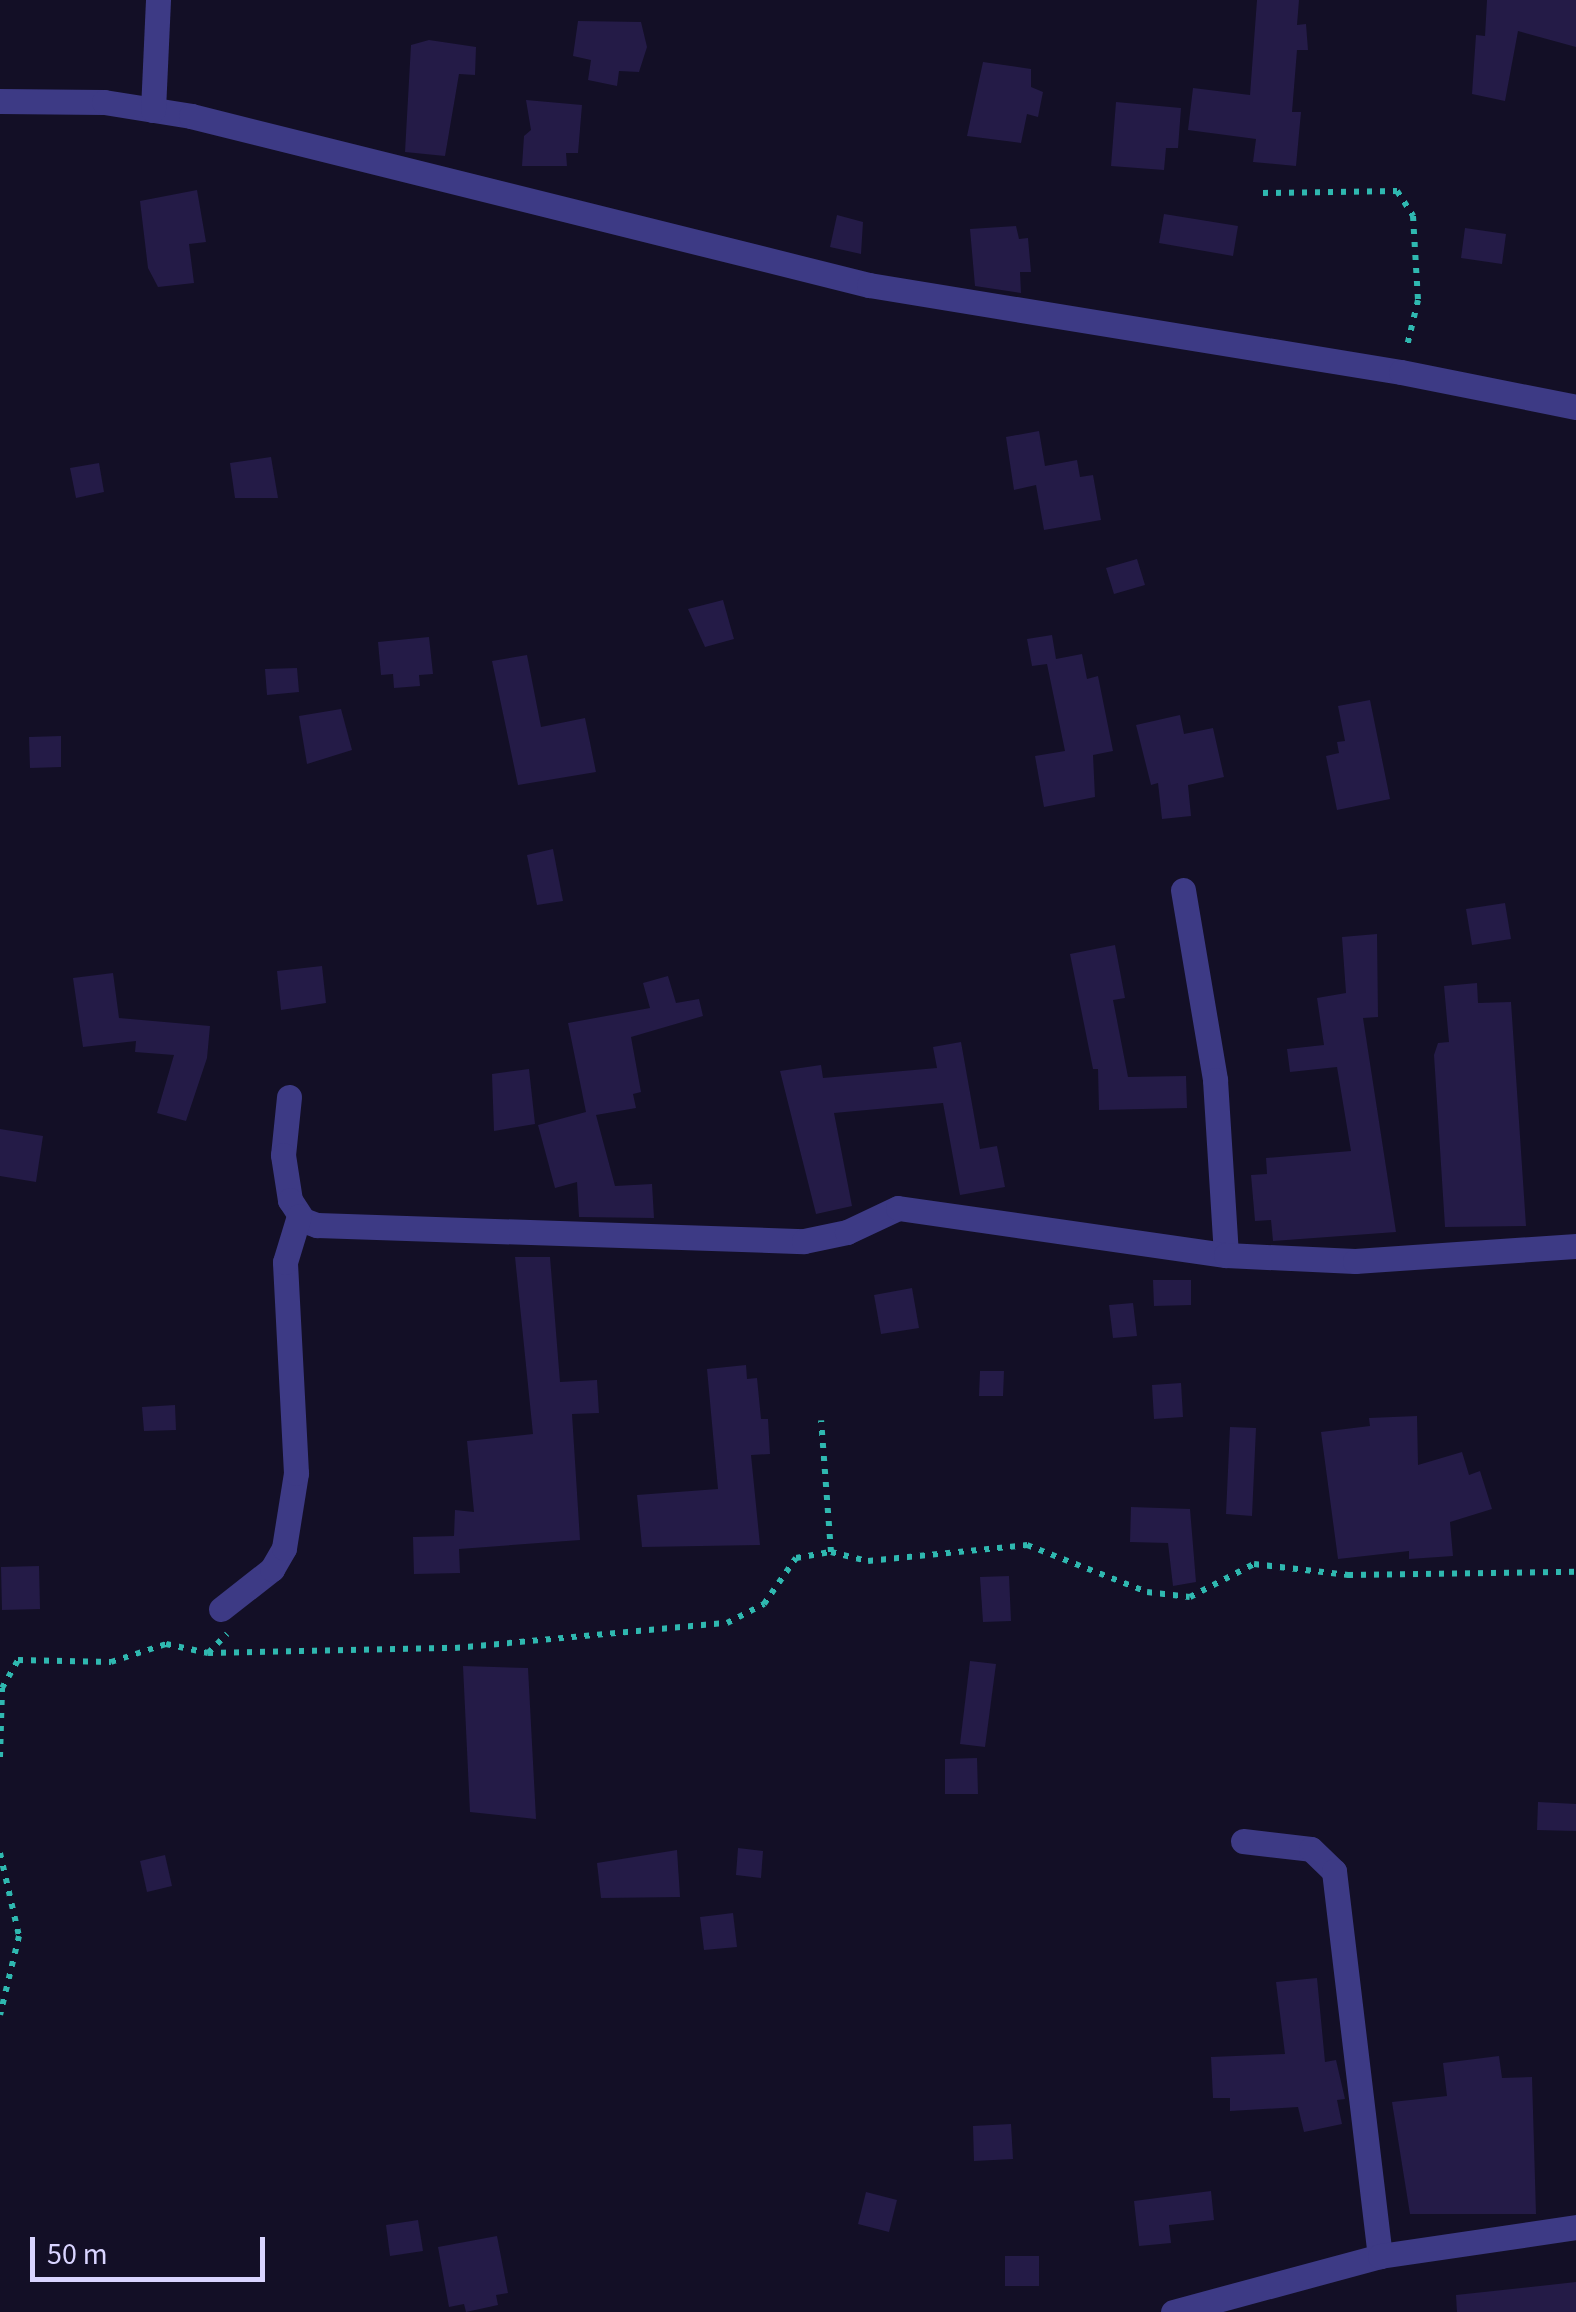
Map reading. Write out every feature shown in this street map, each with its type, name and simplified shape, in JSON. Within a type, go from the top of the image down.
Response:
[{"type":"street","points":[[154,110],[158,0]]},
{"type":"street","points":[[0,101],[154,110],[869,285],[1401,372],[1576,407]]},
{"type":"street","points":[[1184,890],[1215,1080],[1226,1256]]},
{"type":"street","points":[[227,1619],[272,1569],[284,1548],[296,1473],[284,1262],[298,1216],[283,1155],[288,1097]]},
{"type":"street","points":[[298,1216],[333,1226],[804,1241],[847,1232],[898,1208],[1226,1256],[1356,1261],[1576,1246]]},
{"type":"street","points":[[1243,1841],[1311,1849],[1336,1875],[1380,2256]]},
{"type":"street","points":[[1173,2312],[1380,2256],[1576,2227]]},
{"type":"path","points":[[1263,192],[1398,191],[1413,216],[1418,300],[1401,372]]},
{"type":"path","points":[[821,1420],[831,1552]]},
{"type":"path","points":[[0,1756],[2,1688],[18,1660],[111,1662],[166,1644],[208,1653],[455,1648],[728,1624],[764,1604],[796,1558],[831,1552],[868,1561],[1028,1545],[1147,1592],[1190,1597],[1254,1564],[1348,1575],[1576,1572]]},
{"type":"path","points":[[208,1653],[227,1619]]},
{"type":"path","points":[[0,1853],[19,1936],[0,2015]]},
{"type":"building","points":[[1257,0],[1299,0],[1297,25],[1306,24],[1308,50],[1297,50],[1292,112],[1301,112],[1296,166],[1253,162],[1256,139],[1188,130],[1193,88],[1250,95]]},
{"type":"building","points":[[1487,0],[1576,0],[1576,47],[1518,31],[1505,101],[1472,94],[1476,35],[1485,36]]},
{"type":"building","points":[[578,21],[641,22],[647,47],[639,72],[619,71],[617,86],[588,80],[591,60],[573,56]]},
{"type":"building","points":[[429,40],[476,47],[475,75],[459,74],[445,156],[405,152],[411,45]]},
{"type":"building","points":[[983,62],[1031,69],[1031,87],[1043,92],[1038,117],[1027,114],[1021,143],[967,136]]},
{"type":"building","points":[[526,100],[582,105],[578,153],[566,153],[567,166],[522,166],[524,136],[531,130]]},
{"type":"building","points":[[1116,102],[1181,108],[1178,148],[1166,148],[1164,170],[1111,166]]},
{"type":"building","points":[[197,190],[206,242],[189,244],[194,283],[158,287],[148,268],[140,201]]},
{"type":"building","points":[[1164,214],[1238,226],[1233,256],[1159,243]]},
{"type":"building","points":[[837,215],[863,222],[861,254],[830,247]]},
{"type":"building","points":[[1016,226],[1019,239],[1028,238],[1031,272],[1020,272],[1021,293],[975,286],[970,229]]},
{"type":"building","points":[[1465,228],[1506,234],[1502,264],[1461,258]]},
{"type":"building","points":[[1039,431],[1045,466],[1077,460],[1080,477],[1093,475],[1101,520],[1044,530],[1036,485],[1014,490],[1006,437]]},
{"type":"building","points":[[271,457],[278,498],[235,498],[230,463]]},
{"type":"building","points":[[99,463],[104,492],[76,498],[70,468]]},
{"type":"building","points":[[1137,559],[1145,585],[1114,594],[1106,568]]},
{"type":"building","points":[[723,600],[734,639],[705,647],[688,609]]},
{"type":"building","points":[[1052,635],[1056,659],[1082,654],[1087,679],[1098,676],[1113,751],[1093,755],[1095,797],[1044,807],[1035,756],[1065,751],[1047,664],[1032,666],[1027,639]]},
{"type":"building","points":[[429,637],[433,674],[419,675],[420,686],[394,688],[393,674],[381,675],[378,642]]},
{"type":"building","points":[[527,655],[541,727],[585,718],[596,772],[518,785],[492,661]]},
{"type":"building","points":[[297,668],[299,692],[267,695],[265,669]]},
{"type":"building","points":[[1370,700],[1390,799],[1337,810],[1326,756],[1339,753],[1337,742],[1345,741],[1338,706]]},
{"type":"building","points":[[341,709],[352,750],[307,764],[299,716]]},
{"type":"building","points":[[1180,715],[1184,734],[1213,728],[1224,777],[1188,785],[1191,816],[1162,819],[1158,783],[1151,785],[1136,725]]},
{"type":"building","points":[[61,736],[61,767],[30,768],[29,737]]},
{"type":"building","points":[[553,849],[563,901],[537,905],[527,855]]},
{"type":"building","points":[[1505,903],[1511,939],[1472,945],[1466,909]]},
{"type":"building","points":[[1377,934],[1378,1017],[1363,1018],[1396,1232],[1273,1241],[1271,1220],[1255,1221],[1251,1175],[1267,1174],[1266,1158],[1351,1151],[1337,1067],[1290,1072],[1287,1049],[1324,1045],[1317,998],[1346,993],[1342,937]]},
{"type":"building","points":[[1115,945],[1125,998],[1113,1000],[1128,1077],[1186,1076],[1187,1108],[1099,1110],[1098,1069],[1093,1069],[1070,954]]},
{"type":"building","points":[[322,966],[326,1003],[281,1010],[277,971]]},
{"type":"building","points":[[113,973],[119,1018],[210,1026],[207,1058],[186,1121],[157,1113],[174,1055],[135,1052],[136,1041],[83,1047],[73,978]]},
{"type":"building","points":[[668,976],[676,1003],[699,999],[703,1016],[631,1037],[641,1092],[633,1094],[636,1108],[596,1115],[615,1186],[652,1184],[654,1218],[579,1217],[577,1182],[555,1188],[538,1125],[586,1112],[568,1023],[650,1008],[643,983]]},
{"type":"building","points":[[1477,983],[1478,1003],[1511,1002],[1526,1226],[1445,1227],[1434,1055],[1438,1043],[1449,1042],[1444,986]]},
{"type":"building","points":[[961,1042],[980,1149],[997,1146],[1005,1187],[960,1195],[943,1103],[834,1113],[852,1206],[816,1214],[780,1071],[821,1065],[823,1078],[937,1068],[933,1047]]},
{"type":"building","points":[[529,1069],[535,1124],[494,1131],[492,1074]]},
{"type":"building","points":[[0,1129],[43,1136],[36,1182],[0,1176]]},
{"type":"building","points":[[515,1257],[550,1257],[560,1382],[597,1380],[599,1413],[572,1414],[580,1540],[459,1549],[460,1573],[414,1574],[413,1537],[454,1536],[455,1510],[474,1512],[467,1441],[533,1434]]},
{"type":"building","points":[[1153,1280],[1191,1280],[1191,1305],[1154,1306]]},
{"type":"building","points":[[912,1288],[919,1328],[881,1334],[874,1295]]},
{"type":"building","points":[[1133,1303],[1137,1336],[1113,1338],[1109,1305]]},
{"type":"building","points":[[746,1365],[747,1379],[757,1378],[761,1419],[768,1419],[770,1454],[751,1455],[760,1545],[642,1547],[637,1495],[718,1489],[707,1369]]},
{"type":"building","points":[[980,1371],[1004,1371],[1003,1396],[979,1396]]},
{"type":"building","points":[[1181,1383],[1183,1417],[1154,1419],[1152,1385]]},
{"type":"building","points":[[175,1405],[176,1430],[144,1431],[142,1407]]},
{"type":"building","points":[[1417,1416],[1418,1465],[1462,1452],[1469,1475],[1480,1471],[1492,1509],[1450,1522],[1453,1556],[1409,1559],[1409,1551],[1338,1559],[1321,1432],[1370,1426],[1369,1418]]},
{"type":"building","points":[[1230,1427],[1256,1428],[1252,1516],[1226,1514]]},
{"type":"building","points":[[1131,1507],[1190,1509],[1196,1582],[1173,1586],[1168,1543],[1130,1542]]},
{"type":"building","points":[[39,1566],[40,1609],[2,1610],[1,1567]]},
{"type":"building","points":[[1009,1576],[1011,1621],[983,1622],[980,1577]]},
{"type":"building","points":[[970,1661],[996,1664],[985,1747],[960,1744]]},
{"type":"building","points":[[463,1666],[528,1668],[536,1819],[470,1812]]},
{"type":"building","points":[[977,1758],[978,1794],[945,1794],[945,1759]]},
{"type":"building","points":[[1538,1802],[1576,1804],[1576,1831],[1537,1830]]},
{"type":"building","points":[[738,1848],[763,1851],[761,1878],[736,1875]]},
{"type":"building","points":[[677,1850],[680,1897],[601,1898],[597,1863]]},
{"type":"building","points":[[165,1855],[172,1886],[147,1892],[140,1861]]},
{"type":"building","points":[[733,1913],[737,1947],[704,1950],[700,1917]]},
{"type":"building","points":[[1317,1978],[1325,2062],[1336,2060],[1345,2099],[1337,2100],[1342,2124],[1304,2132],[1298,2107],[1230,2111],[1230,2098],[1213,2098],[1211,2057],[1285,2054],[1276,1982]]},
{"type":"building","points":[[1499,2056],[1502,2078],[1532,2077],[1536,2214],[1410,2214],[1392,2102],[1447,2096],[1443,2063]]},
{"type":"building","points":[[1011,2124],[1013,2159],[974,2161],[973,2126]]},
{"type":"building","points":[[1211,2191],[1214,2220],[1169,2225],[1171,2243],[1139,2246],[1134,2201]]},
{"type":"building","points":[[866,2192],[897,2200],[889,2232],[858,2224]]},
{"type":"building","points":[[418,2220],[423,2251],[390,2256],[386,2225]]},
{"type":"building","points":[[497,2236],[508,2293],[496,2295],[498,2305],[466,2312],[464,2304],[449,2307],[438,2247]]},
{"type":"building","points":[[1005,2256],[1039,2256],[1039,2286],[1005,2286]]},
{"type":"building","points":[[1576,2282],[1576,2312],[1457,2312],[1456,2295]]}]
